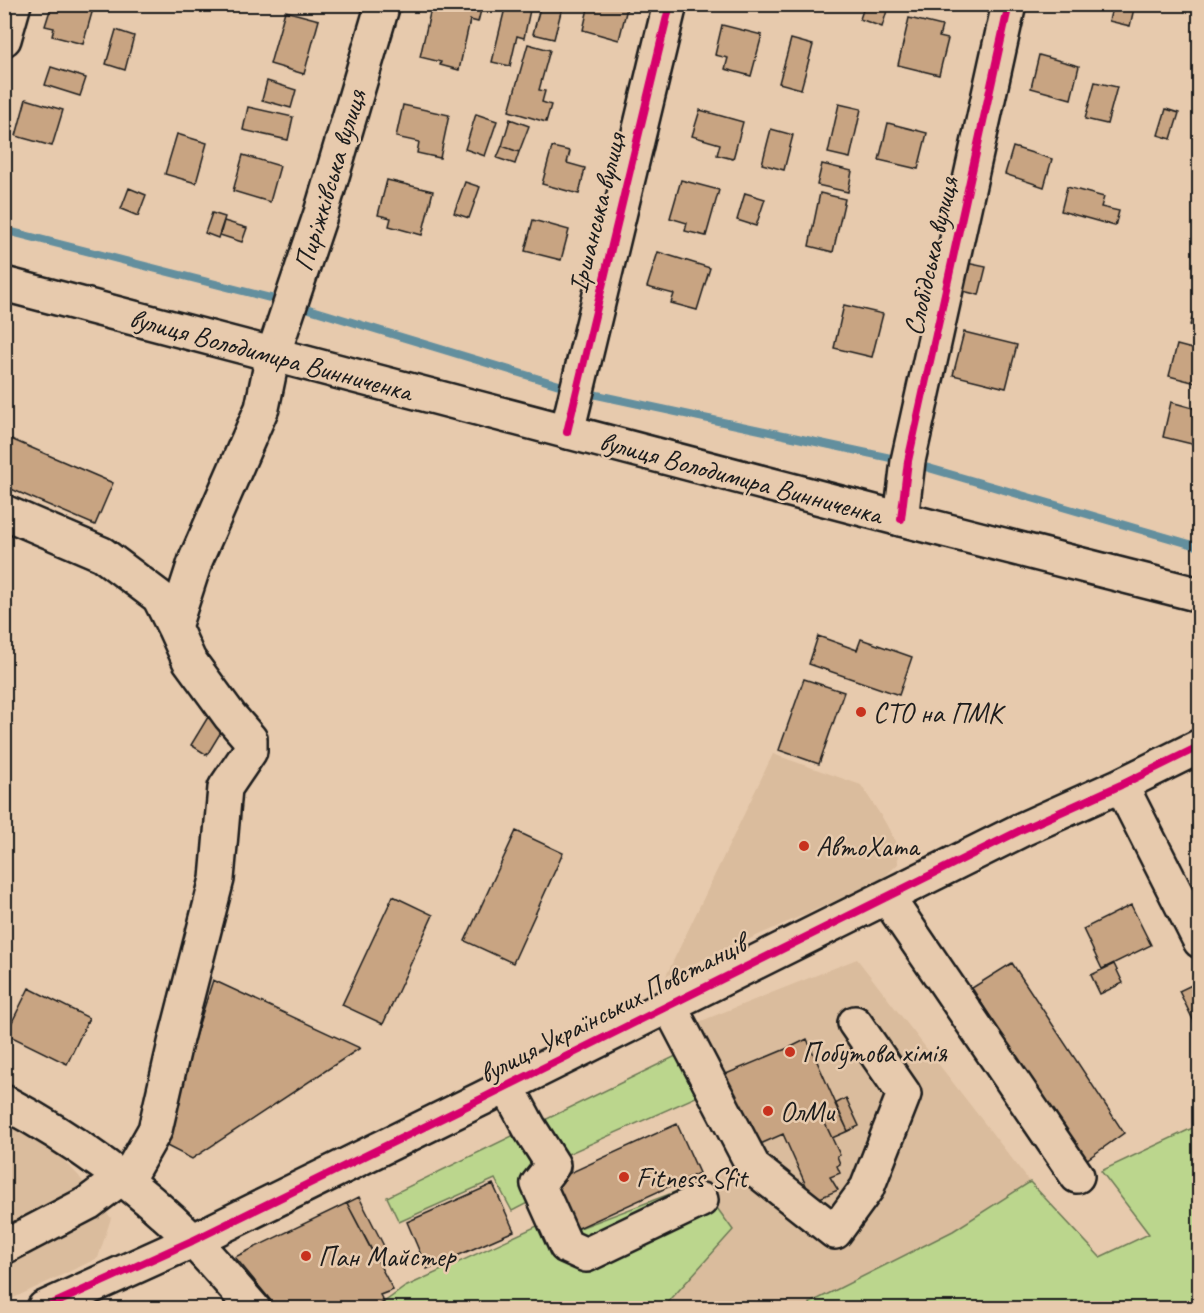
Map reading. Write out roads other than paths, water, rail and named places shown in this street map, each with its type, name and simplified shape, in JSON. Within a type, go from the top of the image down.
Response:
[{"type":"street","points":[[4,39],[14,4]]},
{"type":"street","name":"Пиріжківська вулиця","points":[[174,627],[196,559],[262,408],[273,355],[328,191],[383,4]]},
{"type":"street","name":"Іршанська вулиця","points":[[567,432],[670,4]]},
{"type":"street","name":"Слобідська вулиця","points":[[901,519],[908,461],[1009,4]]},
{"type":"street","name":"вулиця Володимира Винниченка","points":[[4,284],[1200,595]]},
{"type":"street","points":[[4,512],[102,554],[159,597],[189,660],[250,739],[250,751],[225,788],[217,879],[155,1130],[123,1180],[88,1203],[4,1247]]},
{"type":"street","name":"вулиця Українських Повстанців","points":[[44,1308],[192,1241],[1023,829],[1122,785],[1200,746]]},
{"type":"street","points":[[1122,785],[1200,941]]},
{"type":"street","points":[[887,897],[1077,1176]]},
{"type":"street","points":[[669,1005],[754,1167],[835,1232],[867,1188],[904,1094],[855,1023]]},
{"type":"street","points":[[507,1086],[553,1165],[537,1184],[566,1246],[586,1255],[701,1200]]},
{"type":"street","points":[[7,1110],[70,1140],[95,1157],[158,1208],[192,1241],[253,1308]]},
{"type":"waterway","points":[[4,230],[282,301]]},
{"type":"waterway","points":[[296,305],[569,388]]},
{"type":"waterway","points":[[583,392],[900,460]]},
{"type":"waterway","points":[[915,464],[1200,547]]},
{"type":"place","name":"СТО на ПМК","points":[[861,712]]},
{"type":"place","name":"АвтоХата","points":[[804,846]]},
{"type":"place","name":"Побутова хімія","points":[[790,1052]]},
{"type":"place","name":"ОлМи","points":[[768,1111]]},
{"type":"place","name":"Fitness Sfit","points":[[624,1177]]},
{"type":"place","name":"Пан Майстер","points":[[306,1256]]}]
